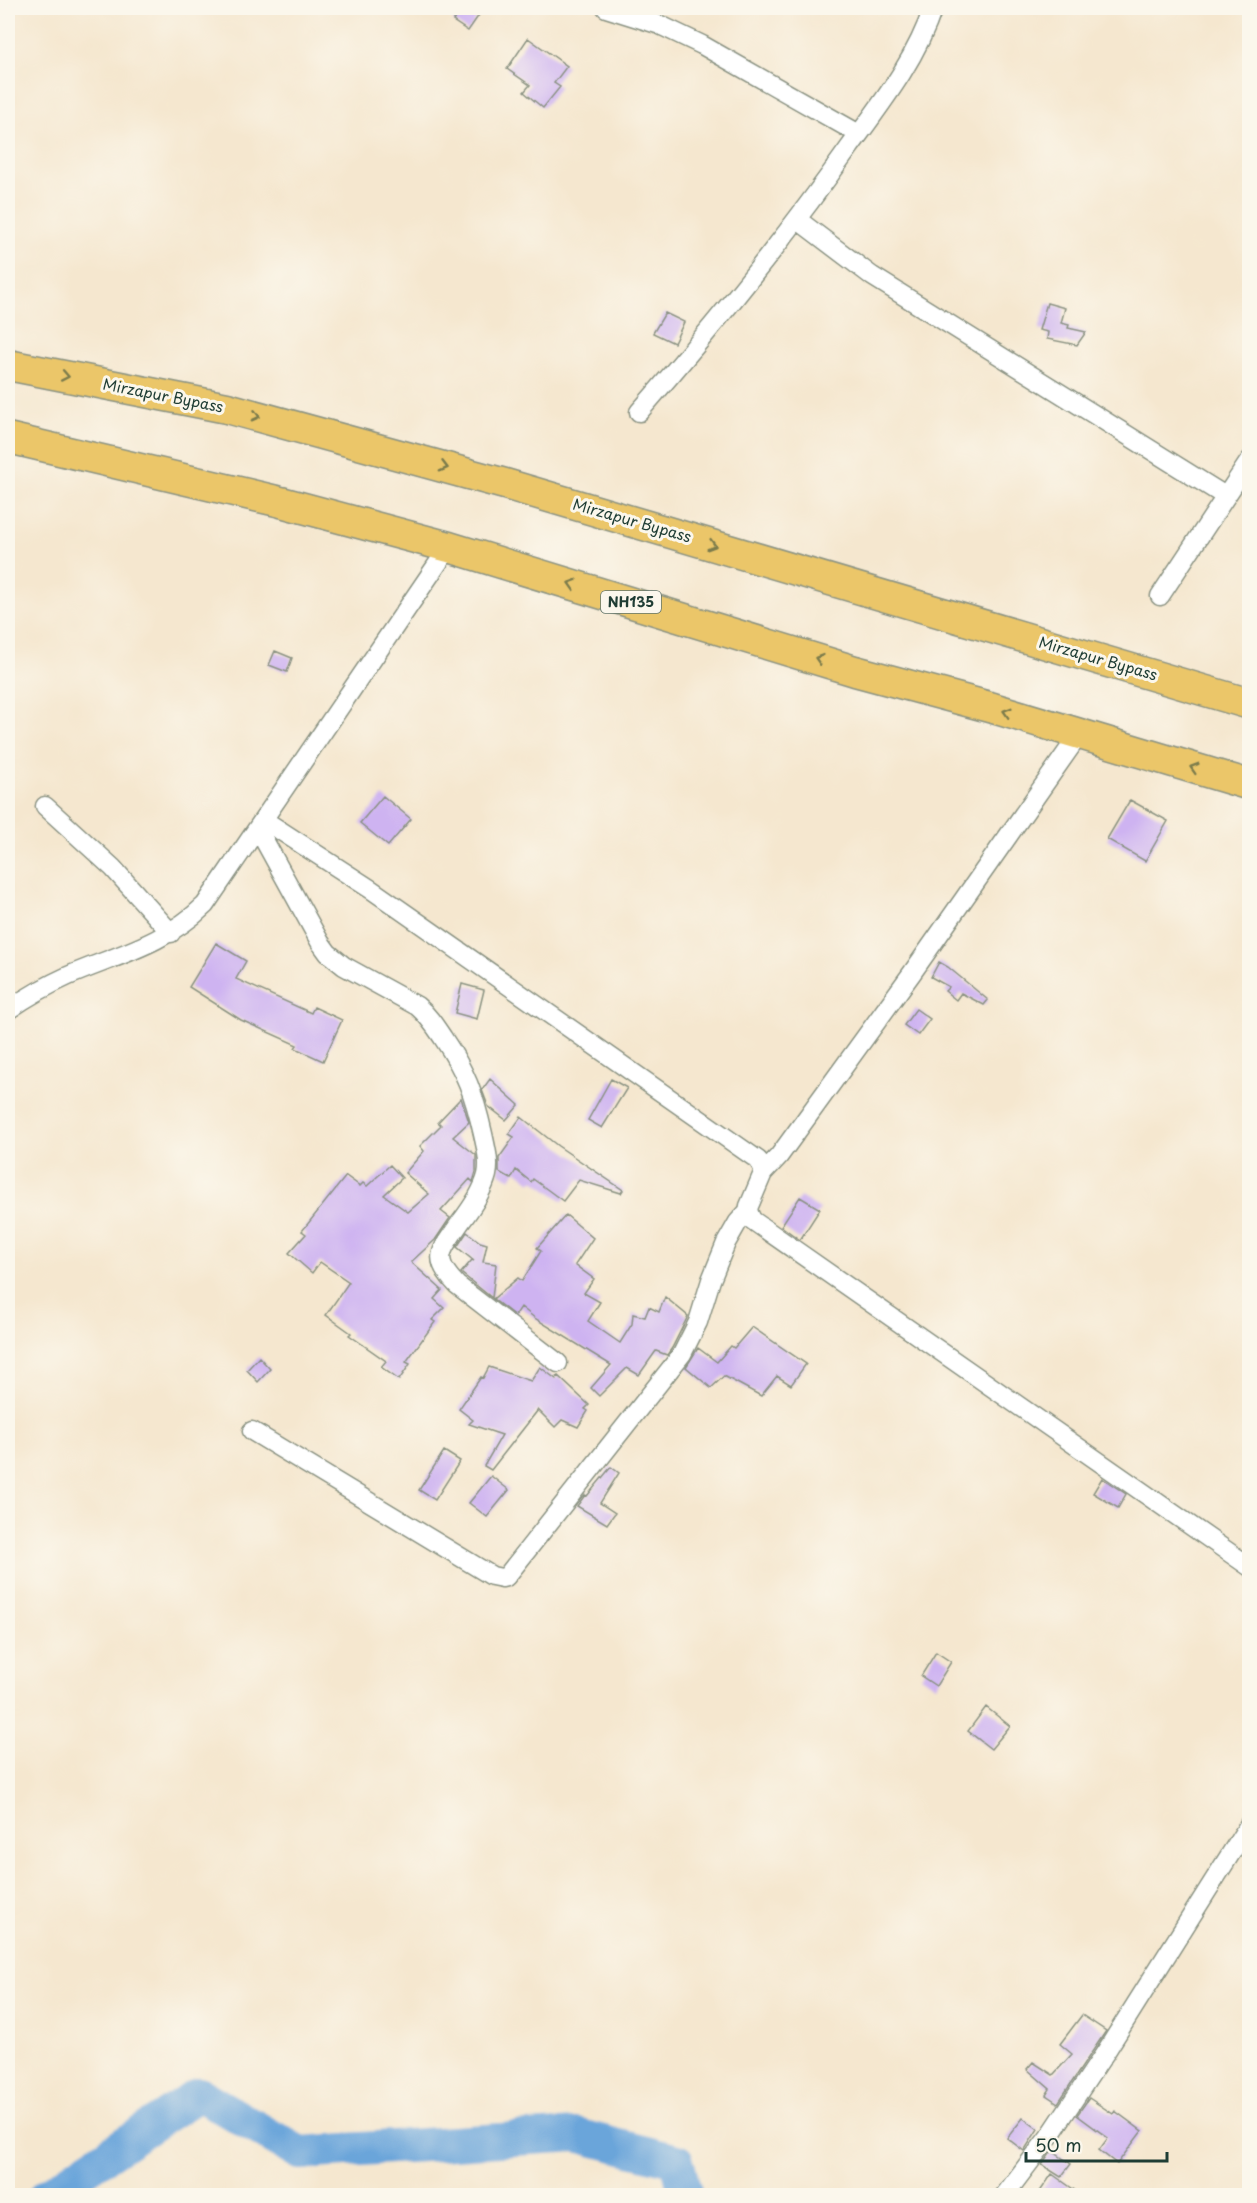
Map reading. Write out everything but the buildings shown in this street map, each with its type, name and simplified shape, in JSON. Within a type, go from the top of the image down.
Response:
[{"type":"highway","name":"Mirzapur Bypass","points":[[8,365],[227,408],[505,484],[1250,704]]},
{"type":"highway","name":"NH135","points":[[8,438],[281,501],[449,547],[855,670],[993,708],[1250,785]]},
{"type":"street","points":[[606,8],[660,25],[702,45],[859,134]]},
{"type":"street","points":[[639,412],[712,328],[798,220],[892,88],[914,52],[933,8]]},
{"type":"street","points":[[798,220],[872,276],[1226,496]]},
{"type":"street","points":[[1160,596],[1250,460]]},
{"type":"street","points":[[8,1010],[47,986],[156,941],[192,918],[205,905],[449,547]]},
{"type":"street","points":[[252,1431],[492,1576],[502,1578],[507,1576],[682,1354],[698,1322],[711,1280],[726,1244],[738,1222],[748,1211],[764,1173],[843,1068],[1074,742]]},
{"type":"street","points":[[45,806],[113,868],[171,933]]},
{"type":"street","points":[[261,824],[372,890],[758,1160],[762,1164],[764,1173]]},
{"type":"street","points":[[261,824],[320,942],[328,953],[344,966],[417,1006],[426,1014],[457,1058],[476,1100],[486,1151],[487,1170],[484,1183],[442,1248],[441,1261],[446,1274],[457,1285],[558,1364]]},
{"type":"street","points":[[748,1211],[752,1220],[1250,1567]]},
{"type":"street","points":[[1004,2196],[1051,2134],[1105,2053],[1250,1822]]},
{"type":"waterway","points":[[45,2196],[199,2094],[300,2153],[576,2135],[677,2161],[686,2196]]}]
